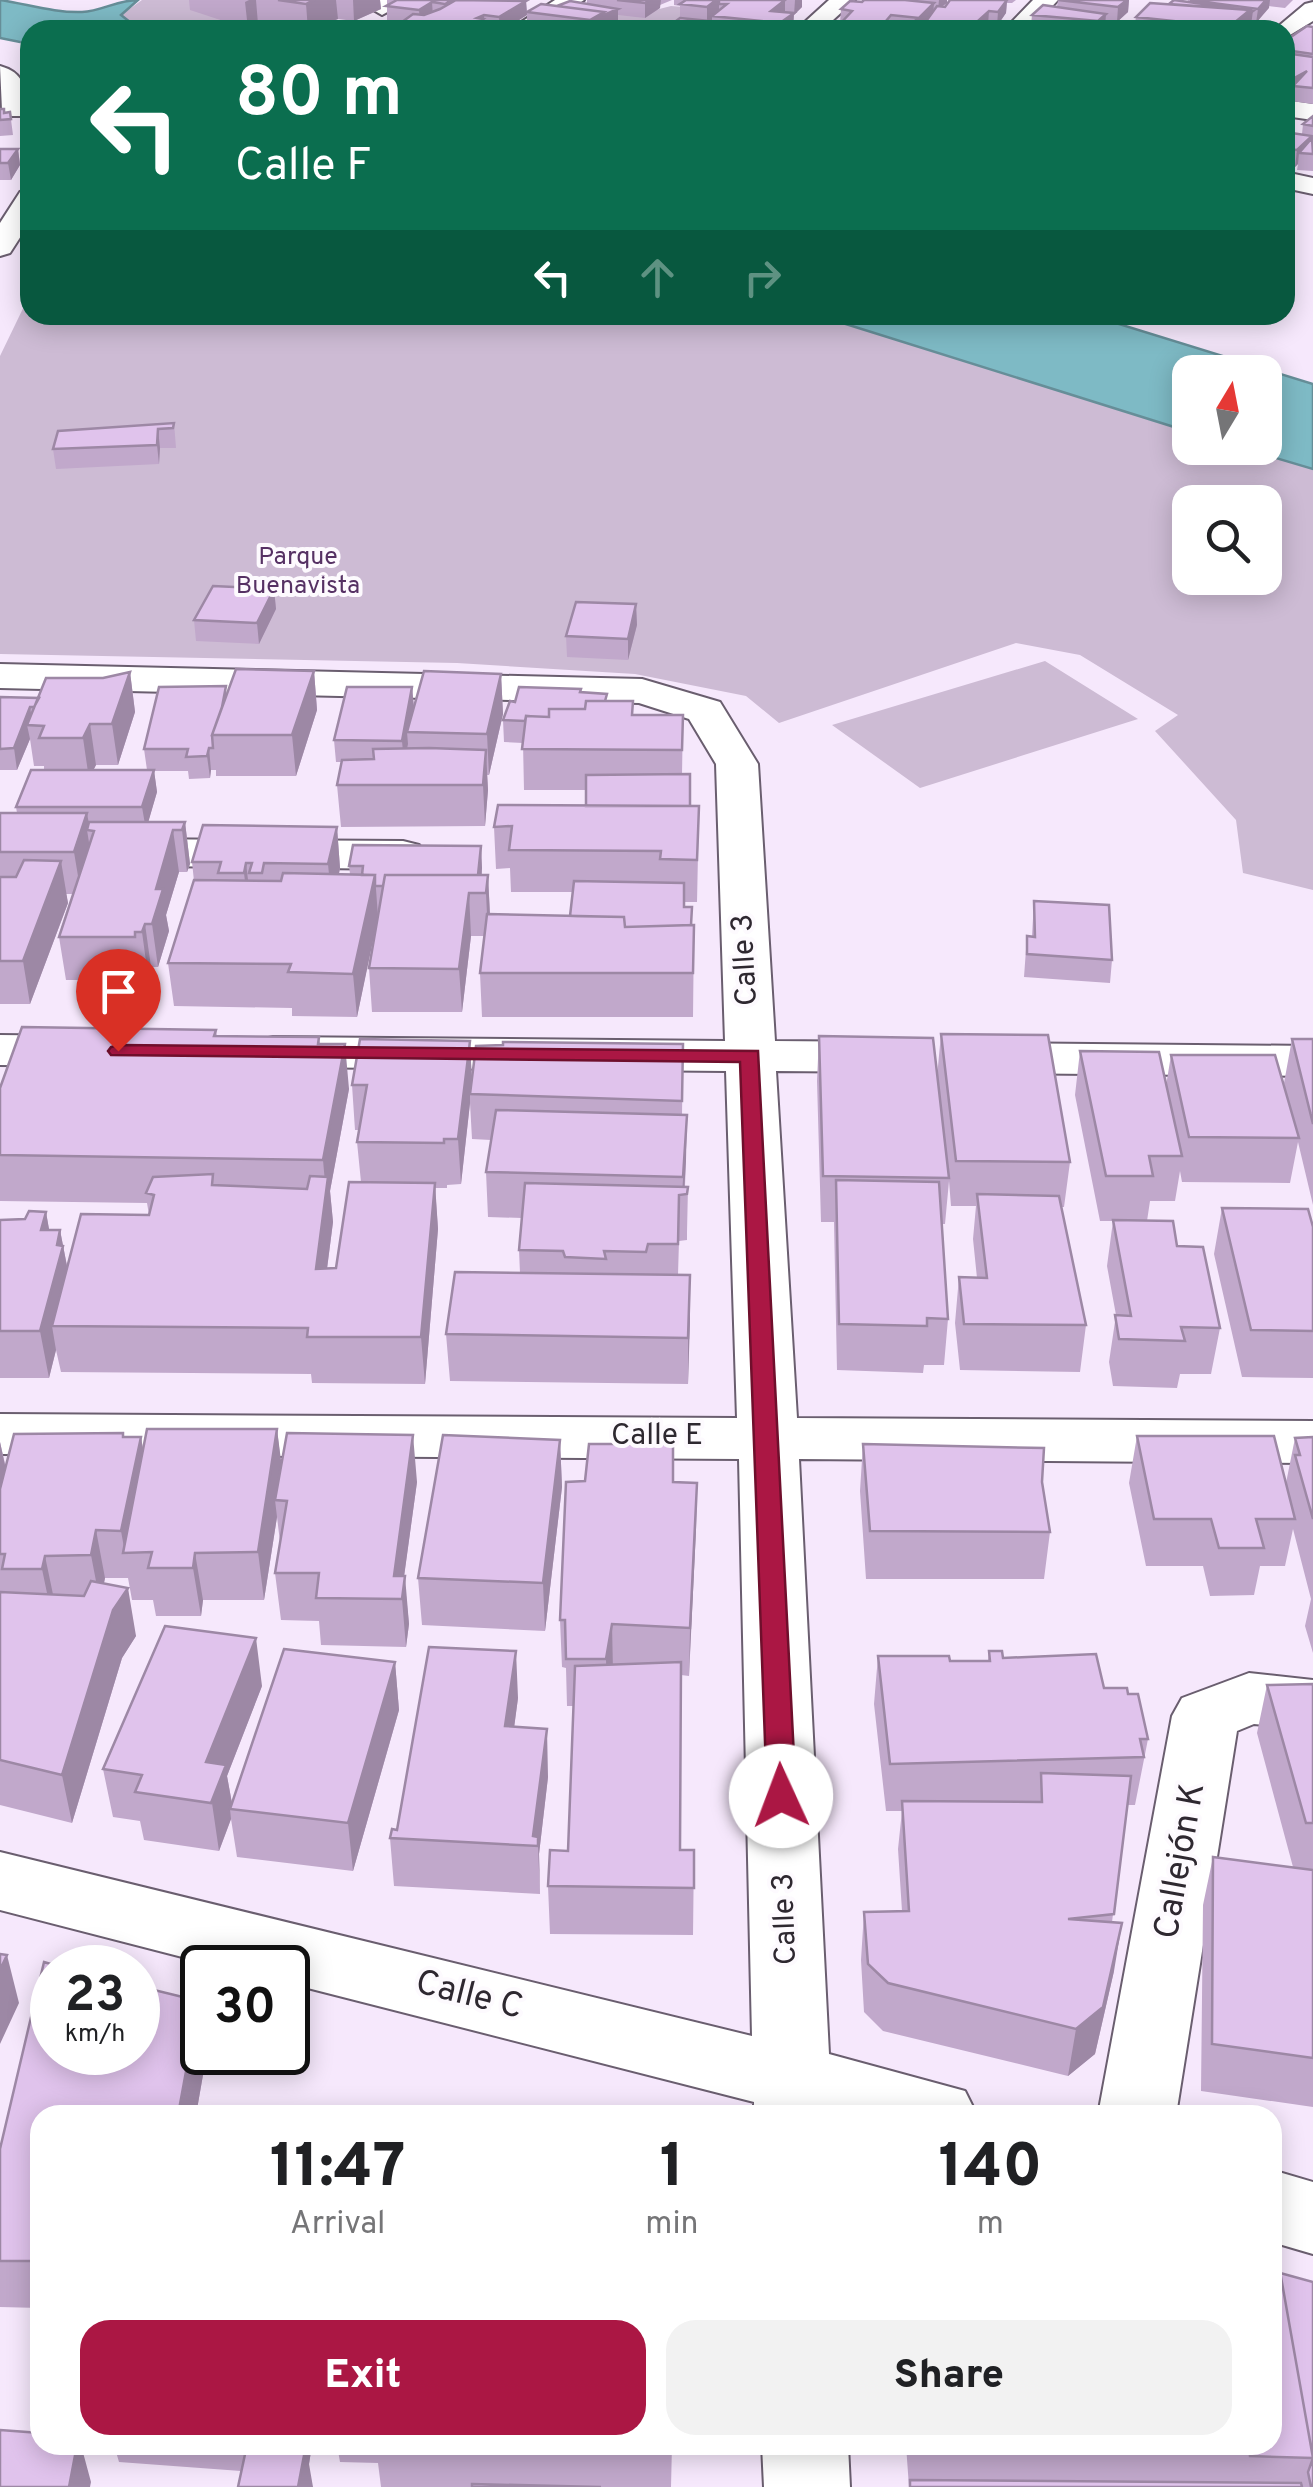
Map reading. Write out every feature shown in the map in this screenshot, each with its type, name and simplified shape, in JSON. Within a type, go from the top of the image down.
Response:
[{"type":"street","points":[[537,20],[572,0]]},
{"type":"street","points":[[820,20],[843,0]]},
{"type":"street","points":[[1026,20],[1046,0]]},
{"type":"street","points":[[0,74],[10,78],[15,115]]},
{"type":"street","points":[[0,247],[20,214]]},
{"type":"street","name":"Calle 3","points":[[0,676],[642,691],[705,711],[738,764],[792,2095]]},
{"type":"street","points":[[0,852],[403,854]]},
{"type":"street","points":[[0,1050],[138,1051]]},
{"type":"street","points":[[237,1052],[1313,1061]]},
{"type":"street","name":"Calle E","points":[[0,1434],[1313,1442]]},
{"type":"street","name":"Callejón K","points":[[1139,2105],[1206,1716],[1249,1698],[1313,1705]]},
{"type":"street","name":"Calle C","points":[[0,1881],[792,2095],[865,2105]]},
{"type":"street","points":[[1282,2209],[1313,2218]]},
{"type":"street","points":[[805,2455],[807,2487]]},
{"type":"green space","points":[[142,0],[211,0],[250,20],[127,20],[121,15]]},
{"type":"green space","points":[[671,6],[725,10],[703,20],[611,20],[595,12],[636,15]]},
{"type":"green space","name":"Parque Buenavista","points":[[20,315],[20,325],[849,325],[1172,425],[1172,465],[1282,465],[1282,459],[1313,468],[1313,890],[1243,873],[1236,820],[1155,731],[1178,715],[1080,655],[1016,643],[779,723],[746,696],[635,674],[457,663],[0,654],[0,356]]},
{"type":"green space","points":[[1045,661],[1138,719],[920,788],[832,725]]},
{"type":"water","points":[[0,0],[82,12],[138,0],[121,15],[127,20],[20,20],[20,42],[0,38]]},
{"type":"water","points":[[849,325],[1122,325],[1219,355],[1172,355],[1172,426]]},
{"type":"water","points":[[1282,374],[1313,384],[1313,469],[1282,460]]},
{"type":"building","points":[[278,0],[315,0],[306,4]]},
{"type":"building","points":[[397,0],[452,0],[445,4],[432,2],[419,10],[386,6]]},
{"type":"building","points":[[456,0],[526,1],[499,17],[477,18],[481,20],[405,20],[413,14],[440,9]]},
{"type":"building","points":[[686,0],[716,0],[707,7],[680,4]]},
{"type":"building","points":[[719,0],[785,0],[771,11],[794,13],[784,20],[712,16],[727,4],[719,4]]},
{"type":"building","points":[[950,0],[1007,0],[998,12],[989,11],[979,20],[927,20],[937,6],[945,7]]},
{"type":"building","points":[[1058,0],[1127,0],[1118,7]]},
{"type":"building","points":[[1174,0],[1241,9],[1169,4]]},
{"type":"building","points":[[1190,0],[1266,0],[1258,9]]},
{"type":"building","points":[[570,1],[618,9],[604,15],[557,6]]},
{"type":"building","points":[[850,1],[934,3],[919,18],[891,15],[887,20],[844,20],[852,11],[841,9]]},
{"type":"building","points":[[1150,3],[1250,10],[1238,20],[1136,17]]},
{"type":"building","points":[[541,4],[604,12],[590,20],[527,12]]},
{"type":"building","points":[[1043,5],[1106,14],[1099,20],[1032,15]]},
{"type":"building","points":[[1307,26],[1313,27],[1313,54],[1295,51],[1295,34]]},
{"type":"building","points":[[1295,54],[1313,57],[1313,88],[1295,86],[1307,71],[1295,78]]},
{"type":"building","points":[[0,109],[10,112],[11,119],[0,120]]},
{"type":"building","points":[[1295,133],[1312,136],[1297,150]]},
{"type":"building","points":[[1312,138],[1313,154],[1299,153]]},
{"type":"building","points":[[0,149],[18,149],[8,163],[0,163]]},
{"type":"building","points":[[174,423],[173,428],[158,429],[157,445],[53,449],[58,431]]},
{"type":"building","points":[[213,586],[274,589],[257,623],[194,620]]},
{"type":"building","points":[[576,602],[636,604],[628,639],[566,636]]},
{"type":"building","points":[[236,669],[314,671],[292,735],[212,735]]},
{"type":"building","points":[[424,671],[501,674],[487,734],[407,732]]},
{"type":"building","points":[[130,672],[112,724],[90,724],[83,738],[39,738],[44,726],[27,725],[46,678],[103,678]]},
{"type":"building","points":[[226,686],[212,735],[213,748],[209,748],[207,756],[186,757],[188,749],[144,749],[159,687]]},
{"type":"building","points":[[347,687],[412,687],[402,741],[334,740]]},
{"type":"building","points":[[519,687],[607,694],[605,701],[586,701],[585,709],[549,709],[549,717],[503,720]]},
{"type":"building","points":[[0,697],[39,698],[30,707],[14,748],[0,749]]},
{"type":"building","points":[[586,701],[633,701],[632,715],[683,715],[682,750],[522,749],[526,716],[549,717],[549,709],[585,709]]},
{"type":"building","points":[[373,749],[486,750],[483,785],[337,785],[342,760],[374,759]]},
{"type":"building","points":[[31,770],[154,770],[142,807],[16,807]]},
{"type":"building","points":[[690,774],[690,806],[586,806],[586,775]]},
{"type":"building","points":[[498,805],[699,806],[697,860],[660,859],[661,851],[509,850],[512,826],[494,827]]},
{"type":"building","points":[[0,813],[87,813],[74,852],[0,852]]},
{"type":"building","points":[[89,822],[185,822],[182,830],[173,830],[156,889],[163,889],[152,924],[145,924],[142,932],[135,932],[135,937],[59,937],[94,831],[87,830]]},
{"type":"building","points":[[203,825],[337,827],[328,864],[264,863],[262,873],[249,873],[252,863],[246,863],[244,873],[218,873],[221,862],[192,862]]},
{"type":"building","points":[[353,845],[481,846],[478,875],[385,875],[383,886],[375,886],[375,875],[362,875],[363,866],[349,866]]},
{"type":"building","points":[[24,860],[61,861],[23,961],[0,961],[0,877],[16,877]]},
{"type":"building","points":[[283,873],[375,875],[353,974],[288,972],[291,964],[168,963],[194,880],[281,881]]},
{"type":"building","points":[[385,875],[488,875],[486,893],[469,893],[459,969],[369,968]]},
{"type":"building","points":[[574,881],[684,883],[684,907],[692,907],[691,925],[625,927],[624,917],[570,916]]},
{"type":"building","points":[[1034,901],[1109,905],[1112,960],[1027,954],[1027,936],[1035,937]]},
{"type":"building","points":[[487,914],[624,917],[625,927],[694,925],[693,973],[480,973]]},
{"type":"building","points":[[22,1027],[216,1030],[214,1036],[319,1037],[318,1044],[345,1044],[323,1160],[0,1155],[0,1088]]},
{"type":"building","points":[[941,1034],[1048,1035],[1070,1162],[956,1161]]},
{"type":"building","points":[[819,1036],[933,1038],[949,1178],[823,1176]]},
{"type":"building","points":[[360,1039],[470,1041],[458,1139],[444,1139],[444,1143],[357,1142],[367,1085],[352,1085]]},
{"type":"building","points":[[1292,1039],[1313,1039],[1313,1124]]},
{"type":"building","points":[[503,1042],[683,1044],[682,1101],[470,1094],[476,1046]]},
{"type":"building","points":[[1080,1051],[1159,1052],[1182,1156],[1149,1156],[1153,1176],[1106,1176]]},
{"type":"building","points":[[1171,1055],[1275,1055],[1299,1138],[1189,1137]]},
{"type":"building","points":[[496,1110],[687,1115],[683,1177],[486,1172]]},
{"type":"building","points":[[213,1174],[212,1185],[307,1189],[310,1176],[328,1177],[316,1269],[336,1268],[349,1182],[435,1183],[421,1337],[307,1337],[308,1328],[52,1326],[81,1214],[149,1215],[154,1195],[146,1193],[153,1177]]},
{"type":"building","points":[[836,1180],[939,1182],[948,1319],[927,1318],[927,1326],[839,1324]]},
{"type":"building","points":[[525,1183],[688,1187],[687,1194],[679,1195],[678,1244],[648,1244],[646,1252],[604,1251],[606,1259],[565,1257],[563,1251],[519,1250]]},
{"type":"building","points":[[977,1194],[1059,1196],[1086,1325],[964,1324],[959,1277],[987,1278]]},
{"type":"building","points":[[1222,1208],[1308,1209],[1313,1227],[1313,1331],[1251,1330]]},
{"type":"building","points":[[29,1211],[46,1212],[41,1230],[60,1230],[57,1245],[63,1246],[40,1331],[0,1331],[0,1220],[25,1219]]},
{"type":"building","points":[[1113,1220],[1173,1221],[1177,1246],[1203,1247],[1220,1328],[1181,1327],[1185,1341],[1119,1339],[1115,1315],[1131,1316]]},
{"type":"building","points":[[455,1272],[690,1275],[688,1338],[446,1334]]},
{"type":"building","points":[[147,1429],[277,1429],[258,1552],[195,1553],[193,1568],[148,1568],[152,1552],[123,1553]]},
{"type":"building","points":[[123,1433],[123,1437],[141,1437],[121,1531],[96,1530],[91,1555],[45,1556],[42,1569],[2,1569],[5,1554],[0,1554],[0,1489],[14,1434]]},
{"type":"building","points":[[287,1433],[413,1435],[394,1576],[405,1576],[402,1599],[316,1598],[319,1573],[275,1573],[287,1501],[275,1500]]},
{"type":"building","points":[[443,1435],[560,1440],[543,1583],[418,1578]]},
{"type":"building","points":[[1137,1436],[1274,1436],[1295,1519],[1256,1519],[1264,1548],[1219,1548],[1211,1519],[1154,1519]]},
{"type":"building","points":[[1313,1437],[1313,1519],[1295,1455],[1300,1455],[1295,1438]]},
{"type":"building","points":[[589,1444],[673,1444],[673,1482],[697,1483],[690,1628],[612,1624],[606,1659],[566,1659],[565,1620],[560,1620],[566,1482],[585,1481]]},
{"type":"building","points":[[863,1444],[1044,1448],[1042,1482],[1050,1532],[870,1531]]},
{"type":"building","points":[[91,1581],[128,1588],[113,1610],[62,1775],[0,1760],[0,1592],[84,1596]]},
{"type":"building","points":[[165,1626],[256,1638],[206,1762],[226,1765],[211,1803],[135,1792],[142,1775],[103,1769]]},
{"type":"building","points":[[429,1647],[516,1651],[505,1726],[547,1729],[533,1836],[538,1837],[538,1846],[390,1838],[392,1829],[397,1830]]},
{"type":"building","points":[[284,1649],[395,1662],[348,1823],[230,1809]]},
{"type":"building","points":[[989,1651],[1002,1651],[1003,1658],[1096,1654],[1104,1688],[1127,1688],[1128,1694],[1138,1694],[1148,1739],[1140,1739],[1144,1757],[890,1764],[878,1656],[949,1656],[950,1661],[990,1661]]},
{"type":"building","points":[[681,1662],[680,1850],[694,1850],[694,1888],[548,1886],[550,1850],[568,1851],[575,1666]]},
{"type":"building","points":[[1313,1684],[1313,1823],[1306,1823],[1267,1685]]},
{"type":"building","points":[[1041,1773],[1131,1776],[1114,1914],[1068,1919],[1122,1923],[1103,2007],[1076,2029],[888,1983],[868,1964],[864,1912],[909,1911],[902,1801],[1042,1802]]},
{"type":"building","points":[[1213,1857],[1313,1870],[1313,2058],[1212,2044]]},
{"type":"building","points":[[160,1991],[180,1996],[180,2075],[185,2075],[180,2105],[30,2105],[30,2261],[0,2261],[0,2149],[30,2022],[30,2075],[160,2075]]},
{"type":"building","points":[[1282,2273],[1313,2282],[1313,2458],[1282,2283]]},
{"type":"building","points":[[1282,2283],[1313,2458],[1250,2456],[1282,2455]]},
{"type":"building","points":[[0,2430],[30,2432],[30,2455],[75,2455],[69,2487],[0,2487]]},
{"type":"building","points":[[245,2455],[304,2455],[298,2487],[238,2487]]},
{"type":"building","points":[[1313,2458],[1313,2487],[1311,2487],[1308,2472]]},
{"type":"building","points":[[910,2480],[1301,2483],[1302,2487],[910,2487]]},
{"type":"building","points":[[472,2484],[601,2487],[472,2487]]},
{"type":"route","points":[[118,1051],[750,1056],[781,1796]]}]
